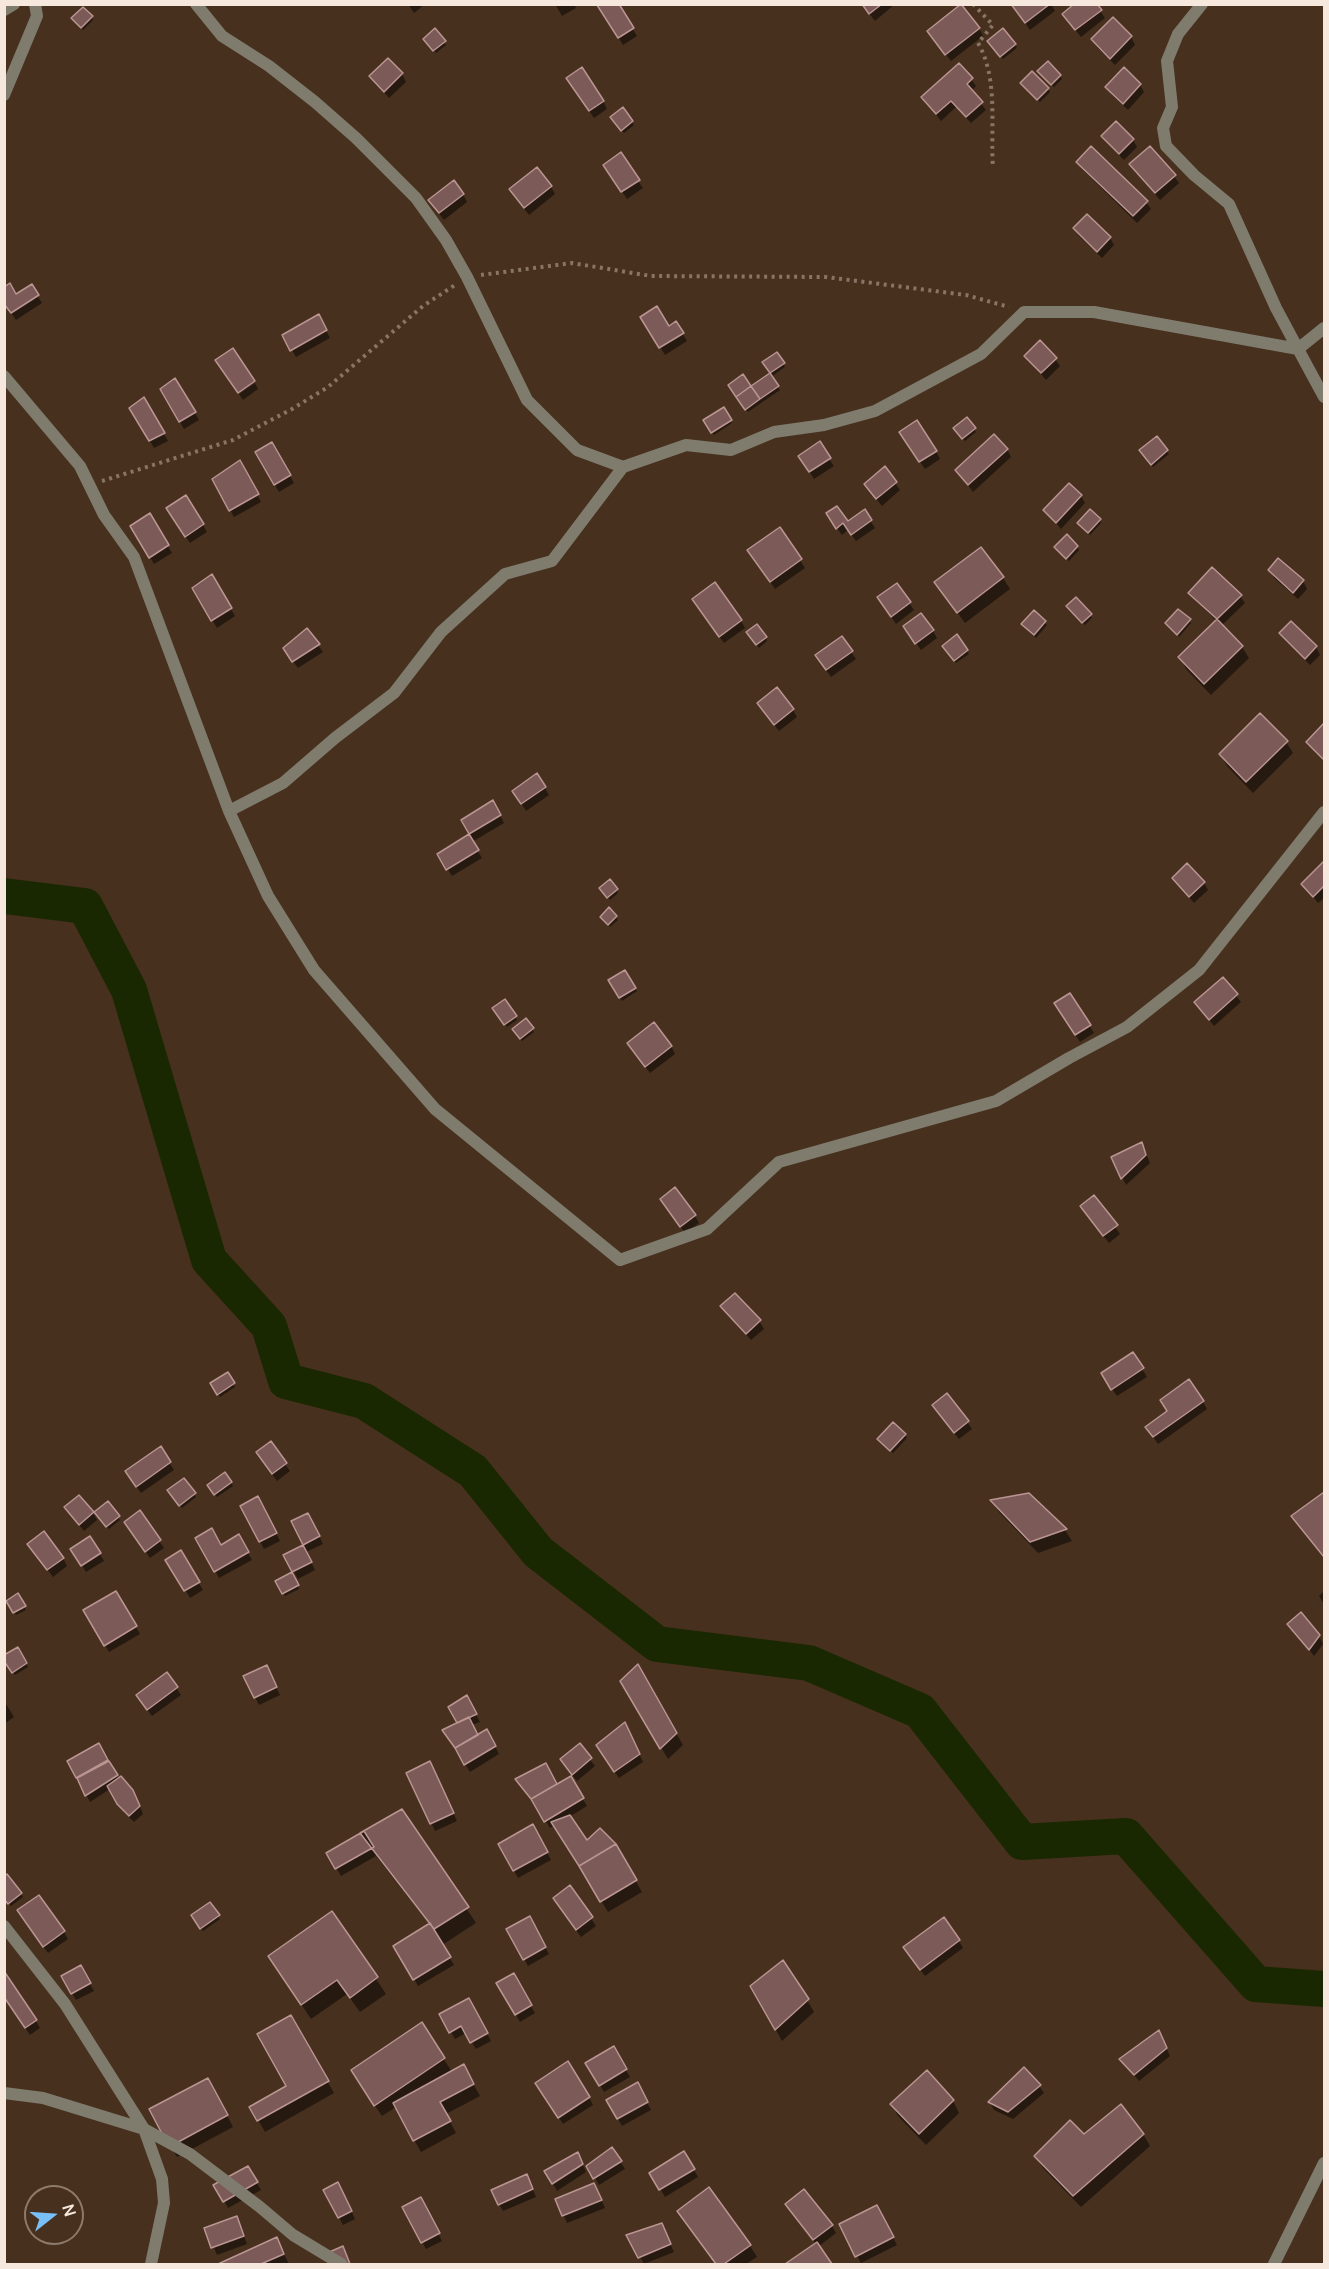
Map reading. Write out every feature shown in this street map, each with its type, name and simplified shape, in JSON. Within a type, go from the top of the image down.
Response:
[{"type":"street","points":[[4,10],[14,4]]},
{"type":"street","points":[[4,95],[37,16],[35,4]]},
{"type":"street","points":[[196,4],[222,36],[269,66],[315,102],[356,138],[416,198],[446,240],[467,277],[527,400],[577,450],[623,466]]},
{"type":"street","points":[[1202,4],[1178,34],[1167,61],[1172,107],[1163,128],[1166,146],[1194,175],[1229,204],[1276,308],[1324,397]]},
{"type":"street","points":[[229,811],[283,783],[335,738],[394,693],[441,632],[505,574],[552,561],[623,466],[686,445],[731,450],[774,432],[824,425],[875,411],[981,354],[1024,312],[1094,312],[1298,349],[1324,328]]},
{"type":"street","points":[[4,376],[80,466],[104,515],[134,557],[229,811],[268,896],[314,970],[435,1109],[620,1260],[707,1229],[779,1162],[996,1101],[1127,1027],[1199,970],[1324,812]]},
{"type":"street","points":[[4,1926],[65,2004],[144,2129],[162,2180],[164,2203],[151,2265]]},
{"type":"street","points":[[4,2093],[64,2104],[144,2129],[190,2154],[260,2206],[293,2235],[341,2265]]},
{"type":"street","points":[[1274,2265],[1324,2163]]},
{"type":"path","points":[[973,4],[993,25],[978,43],[986,58],[992,101],[993,168]]},
{"type":"path","points":[[89,485],[233,440],[292,410],[328,387],[423,306],[467,277],[572,263],[651,276],[826,276],[966,295],[1024,312]]},
{"type":"building","points":[[619,4],[634,28],[618,38],[597,5]]},
{"type":"building","points":[[862,4],[882,4],[869,14]]},
{"type":"building","points":[[961,4],[980,28],[945,55],[927,31]]},
{"type":"building","points":[[1011,4],[1050,4],[1025,23]]},
{"type":"building","points":[[1074,4],[1097,4],[1102,10],[1075,30],[1062,14]]},
{"type":"building","points":[[83,7],[93,16],[81,28],[71,18]]},
{"type":"building","points":[[1113,17],[1132,36],[1110,59],[1091,39]]},
{"type":"building","points":[[435,28],[446,41],[433,51],[423,39]]},
{"type":"building","points":[[1003,28],[1016,44],[1000,57],[987,41]]},
{"type":"building","points":[[388,58],[403,73],[384,92],[369,76]]},
{"type":"building","points":[[1048,61],[1061,75],[1051,85],[1037,71]]},
{"type":"building","points":[[959,63],[973,78],[967,84],[983,102],[966,117],[951,101],[936,114],[921,97]]},
{"type":"building","points":[[582,67],[604,101],[589,111],[566,78]]},
{"type":"building","points":[[1124,67],[1141,84],[1123,104],[1105,87]]},
{"type":"building","points":[[1032,71],[1049,88],[1037,100],[1020,83]]},
{"type":"building","points":[[623,107],[633,121],[621,131],[610,117]]},
{"type":"building","points":[[1116,121],[1134,139],[1119,154],[1101,136]]},
{"type":"building","points":[[1091,146],[1148,201],[1133,216],[1076,162]]},
{"type":"building","points":[[1150,146],[1176,175],[1155,193],[1129,164]]},
{"type":"building","points":[[621,152],[640,180],[621,192],[603,165]]},
{"type":"building","points":[[537,167],[552,186],[524,208],[509,189]]},
{"type":"building","points":[[454,180],[464,194],[439,213],[428,200]]},
{"type":"building","points":[[1087,214],[1111,237],[1097,252],[1073,228]]},
{"type":"building","points":[[10,283],[16,294],[32,284],[39,295],[11,313],[4,304],[4,287]]},
{"type":"building","points":[[657,306],[669,326],[676,321],[684,333],[659,348],[640,317]]},
{"type":"building","points":[[319,314],[327,330],[290,351],[282,335]]},
{"type":"building","points":[[1040,340],[1057,358],[1041,373],[1024,356]]},
{"type":"building","points":[[233,348],[255,381],[238,393],[215,360]]},
{"type":"building","points":[[777,352],[785,363],[770,373],[762,362]]},
{"type":"building","points":[[770,373],[779,386],[760,399],[751,386]]},
{"type":"building","points":[[743,374],[751,386],[736,397],[728,385]]},
{"type":"building","points":[[175,378],[196,412],[179,422],[160,389]]},
{"type":"building","points":[[751,386],[760,399],[745,410],[736,397]]},
{"type":"building","points":[[144,397],[165,433],[149,441],[129,408]]},
{"type":"building","points":[[724,407],[732,420],[711,433],[703,420]]},
{"type":"building","points":[[967,417],[976,428],[962,439],[953,428]]},
{"type":"building","points":[[917,420],[937,451],[919,462],[899,432]]},
{"type":"building","points":[[994,434],[1008,449],[968,485],[955,470]]},
{"type":"building","points":[[1157,436],[1168,450],[1151,465],[1139,450]]},
{"type":"building","points":[[820,441],[831,458],[809,472],[798,456]]},
{"type":"building","points":[[272,442],[291,475],[274,485],[255,452]]},
{"type":"building","points":[[240,460],[259,494],[229,511],[212,479]]},
{"type":"building","points":[[885,466],[897,482],[876,499],[864,484]]},
{"type":"building","points":[[1069,483],[1082,495],[1056,523],[1043,510]]},
{"type":"building","points":[[186,495],[204,524],[185,537],[166,508]]},
{"type":"building","points":[[837,506],[848,521],[865,509],[872,520],[851,535],[843,523],[836,529],[826,513]]},
{"type":"building","points":[[1090,509],[1101,519],[1088,533],[1077,523]]},
{"type":"building","points":[[150,513],[169,545],[149,558],[130,526]]},
{"type":"building","points":[[780,527],[802,559],[770,582],[747,550]]},
{"type":"building","points":[[1067,534],[1078,546],[1066,559],[1054,547]]},
{"type":"building","points":[[981,547],[1004,577],[957,613],[934,582]]},
{"type":"building","points":[[1278,558],[1304,580],[1293,593],[1268,570]]},
{"type":"building","points":[[1212,567],[1242,595],[1217,619],[1188,593]]},
{"type":"building","points":[[212,574],[232,608],[211,621],[192,588]]},
{"type":"building","points":[[715,582],[742,620],[719,637],[692,599]]},
{"type":"building","points":[[897,583],[911,602],[891,617],[877,597]]},
{"type":"building","points":[[1076,597],[1092,614],[1082,623],[1066,606]]},
{"type":"building","points":[[1178,609],[1191,619],[1177,635],[1165,623]]},
{"type":"building","points":[[1034,610],[1046,621],[1034,635],[1021,624]]},
{"type":"building","points":[[921,613],[934,630],[915,644],[903,626]]},
{"type":"building","points":[[1217,619],[1243,646],[1204,684],[1178,657]]},
{"type":"building","points":[[1291,621],[1317,646],[1305,659],[1279,633]]},
{"type":"building","points":[[757,624],[767,637],[756,645],[746,632]]},
{"type":"building","points":[[307,628],[320,644],[292,662],[283,648]]},
{"type":"building","points":[[957,634],[968,650],[954,661],[942,646]]},
{"type":"building","points":[[842,636],[853,651],[826,670],[815,655]]},
{"type":"building","points":[[777,687],[794,709],[774,725],[757,703]]},
{"type":"building","points":[[1260,713],[1288,741],[1246,782],[1219,754]]},
{"type":"building","points":[[1324,723],[1324,760],[1306,742]]},
{"type":"building","points":[[537,773],[546,787],[521,804],[512,791]]},
{"type":"building","points":[[493,800],[501,815],[469,834],[461,820]]},
{"type":"building","points":[[469,834],[479,850],[446,870],[437,854]]},
{"type":"building","points":[[1324,861],[1324,886],[1313,897],[1301,884]]},
{"type":"building","points":[[1187,863],[1205,882],[1189,897],[1172,878]]},
{"type":"building","points":[[610,879],[618,889],[607,898],[599,888]]},
{"type":"building","points":[[609,907],[617,916],[608,925],[600,917]]},
{"type":"building","points":[[625,970],[636,988],[619,998],[608,980]]},
{"type":"building","points":[[1223,977],[1238,994],[1209,1020],[1194,1002]]},
{"type":"building","points":[[1070,993],[1091,1025],[1075,1035],[1054,1003]]},
{"type":"building","points":[[505,999],[517,1016],[504,1025],[492,1008]]},
{"type":"building","points":[[526,1018],[534,1028],[520,1039],[512,1029]]},
{"type":"building","points":[[654,1022],[672,1046],[645,1067],[627,1043]]},
{"type":"building","points":[[1142,1142],[1146,1155],[1121,1179],[1111,1157]]},
{"type":"building","points":[[675,1187],[696,1215],[680,1227],[660,1199]]},
{"type":"building","points":[[1094,1195],[1118,1225],[1103,1236],[1080,1206]]},
{"type":"building","points":[[735,1293],[761,1320],[746,1334],[720,1306]]},
{"type":"building","points":[[1133,1352],[1144,1368],[1111,1390],[1101,1373]]},
{"type":"building","points":[[228,1372],[235,1383],[217,1395],[210,1383]]},
{"type":"building","points":[[1189,1379],[1204,1401],[1153,1437],[1145,1427],[1167,1411],[1160,1400]]},
{"type":"building","points":[[947,1393],[969,1421],[954,1433],[932,1405]]},
{"type":"building","points":[[893,1422],[906,1434],[890,1451],[877,1439]]},
{"type":"building","points":[[271,1441],[287,1463],[272,1474],[256,1452]]},
{"type":"building","points":[[161,1446],[171,1462],[136,1487],[125,1471]]},
{"type":"building","points":[[225,1472],[232,1482],[214,1495],[207,1485]]},
{"type":"building","points":[[184,1478],[196,1493],[179,1506],[167,1490]]},
{"type":"building","points":[[1324,1492],[1324,1557],[1291,1516]]},
{"type":"building","points":[[1029,1493],[1067,1529],[1030,1542],[990,1500]]},
{"type":"building","points":[[79,1495],[94,1512],[79,1525],[64,1507]]},
{"type":"building","points":[[258,1496],[277,1533],[259,1542],[240,1506]]},
{"type":"building","points":[[108,1501],[120,1516],[106,1527],[94,1512]]},
{"type":"building","points":[[140,1510],[161,1540],[145,1552],[124,1522]]},
{"type":"building","points":[[308,1513],[320,1536],[303,1545],[291,1521]]},
{"type":"building","points":[[212,1528],[221,1545],[239,1534],[249,1552],[214,1572],[195,1538]]},
{"type":"building","points":[[44,1531],[64,1558],[47,1570],[27,1544]]},
{"type":"building","points":[[90,1536],[101,1553],[81,1566],[70,1549]]},
{"type":"building","points":[[303,1545],[312,1562],[292,1572],[283,1555]]},
{"type":"building","points":[[181,1550],[200,1582],[184,1591],[165,1560]]},
{"type":"building","points":[[292,1572],[299,1585],[282,1594],[275,1581]]},
{"type":"building","points":[[116,1591],[137,1626],[104,1646],[83,1610]]},
{"type":"building","points":[[18,1593],[26,1606],[13,1613],[6,1601]]},
{"type":"building","points":[[1301,1612],[1320,1635],[1309,1650],[1287,1624]]},
{"type":"building","points":[[18,1647],[27,1663],[12,1673],[4,1661],[4,1655]]},
{"type":"building","points":[[638,1664],[677,1733],[660,1749],[620,1681]]},
{"type":"building","points":[[267,1665],[277,1687],[254,1698],[243,1676]]},
{"type":"building","points":[[167,1672],[178,1687],[147,1710],[136,1695]]},
{"type":"building","points":[[467,1695],[477,1714],[457,1723],[448,1707]]},
{"type":"building","points":[[469,1717],[478,1735],[455,1748],[442,1730]]},
{"type":"building","points":[[625,1722],[640,1754],[614,1772],[596,1745]]},
{"type":"building","points":[[487,1729],[496,1746],[464,1765],[455,1748]]},
{"type":"building","points":[[99,1743],[108,1760],[76,1778],[67,1761]]},
{"type":"building","points":[[580,1743],[592,1758],[572,1775],[560,1759]]},
{"type":"building","points":[[109,1761],[118,1775],[85,1796],[77,1778]]},
{"type":"building","points":[[430,1761],[454,1813],[430,1824],[406,1773]]},
{"type":"building","points":[[546,1763],[557,1784],[531,1799],[515,1779]]},
{"type":"building","points":[[121,1776],[133,1790],[140,1806],[129,1816],[117,1804],[107,1786]]},
{"type":"building","points":[[571,1776],[584,1798],[544,1822],[531,1799]]},
{"type":"building","points":[[402,1809],[469,1907],[434,1929],[360,1833]]},
{"type":"building","points":[[570,1815],[587,1840],[600,1828],[616,1844],[579,1866],[551,1822]]},
{"type":"building","points":[[533,1824],[548,1852],[513,1871],[498,1844]]},
{"type":"building","points":[[364,1831],[374,1847],[335,1869],[326,1853]]},
{"type":"building","points":[[616,1844],[637,1880],[600,1902],[579,1866]]},
{"type":"building","points":[[7,1874],[22,1893],[8,1904],[4,1899],[4,1876]]},
{"type":"building","points":[[570,1885],[593,1917],[576,1930],[553,1898]]},
{"type":"building","points":[[39,1895],[65,1931],[43,1947],[17,1910]]},
{"type":"building","points":[[210,1902],[220,1915],[200,1929],[191,1915]]},
{"type":"building","points":[[332,1911],[378,1977],[350,1998],[337,1980],[301,2005],[268,1956]]},
{"type":"building","points":[[530,1916],[546,1947],[523,1960],[506,1929]]},
{"type":"building","points":[[944,1917],[960,1940],[920,1970],[903,1947]]},
{"type":"building","points":[[430,1923],[451,1957],[413,1980],[393,1946]]},
{"type":"building","points":[[783,1960],[809,1999],[775,2030],[750,1986]]},
{"type":"building","points":[[81,1965],[91,1983],[71,1994],[61,1976]]},
{"type":"building","points":[[4,1971],[37,2020],[25,2028],[4,1997]]},
{"type":"building","points":[[514,1973],[532,2005],[515,2015],[496,1983]]},
{"type":"building","points":[[469,1998],[488,2033],[470,2043],[461,2026],[449,2033],[439,2014]]},
{"type":"building","points":[[291,2015],[329,2081],[257,2121],[249,2107],[286,2086],[257,2034]]},
{"type":"building","points":[[422,2022],[445,2058],[374,2106],[351,2070]]},
{"type":"building","points":[[1159,2030],[1167,2048],[1134,2075],[1119,2059]]},
{"type":"building","points":[[614,2046],[627,2069],[599,2086],[585,2063]]},
{"type":"building","points":[[568,2061],[590,2097],[558,2118],[535,2083]]},
{"type":"building","points":[[464,2064],[474,2084],[440,2102],[451,2121],[413,2141],[393,2103]]},
{"type":"building","points":[[1024,2067],[1041,2085],[1008,2112],[988,2102]]},
{"type":"building","points":[[927,2070],[954,2100],[919,2134],[890,2104]]},
{"type":"building","points":[[208,2078],[228,2115],[169,2147],[149,2109]]},
{"type":"building","points":[[638,2082],[648,2102],[617,2119],[606,2100]]},
{"type":"building","points":[[1121,2104],[1144,2134],[1073,2196],[1034,2156],[1070,2120],[1084,2134]]},
{"type":"building","points":[[612,2147],[622,2161],[593,2179],[586,2166]]},
{"type":"building","points":[[684,2151],[695,2169],[659,2190],[649,2173]]},
{"type":"building","points":[[578,2152],[583,2164],[552,2184],[544,2171]]},
{"type":"building","points":[[248,2166],[258,2182],[223,2202],[213,2185]]},
{"type":"building","points":[[527,2174],[533,2189],[498,2205],[491,2190]]},
{"type":"building","points":[[338,2182],[352,2211],[338,2218],[323,2190]]},
{"type":"building","points":[[594,2183],[602,2200],[562,2216],[555,2199]]},
{"type":"building","points":[[709,2187],[751,2245],[724,2264],[716,2264],[677,2211]]},
{"type":"building","points":[[804,2189],[833,2225],[813,2240],[785,2204]]},
{"type":"building","points":[[421,2197],[440,2233],[421,2243],[402,2207]]},
{"type":"building","points":[[877,2205],[894,2237],[855,2257],[839,2224]]},
{"type":"building","points":[[237,2216],[244,2236],[211,2248],[204,2228]]},
{"type":"building","points":[[662,2223],[671,2244],[638,2258],[626,2235]]},
{"type":"building","points":[[277,2237],[284,2254],[261,2264],[218,2264]]},
{"type":"building","points":[[817,2242],[832,2264],[785,2264]]},
{"type":"building","points":[[343,2246],[350,2264],[329,2264],[325,2254]]},
{"type":"waterway","points":[[4,896],[85,906],[129,990],[209,1260],[269,1326],[286,1381],[364,1401],[473,1471],[538,1552],[657,1644],[809,1663],[920,1711],[1022,1842],[1126,1836],[1256,1984],[1324,1989]]}]
